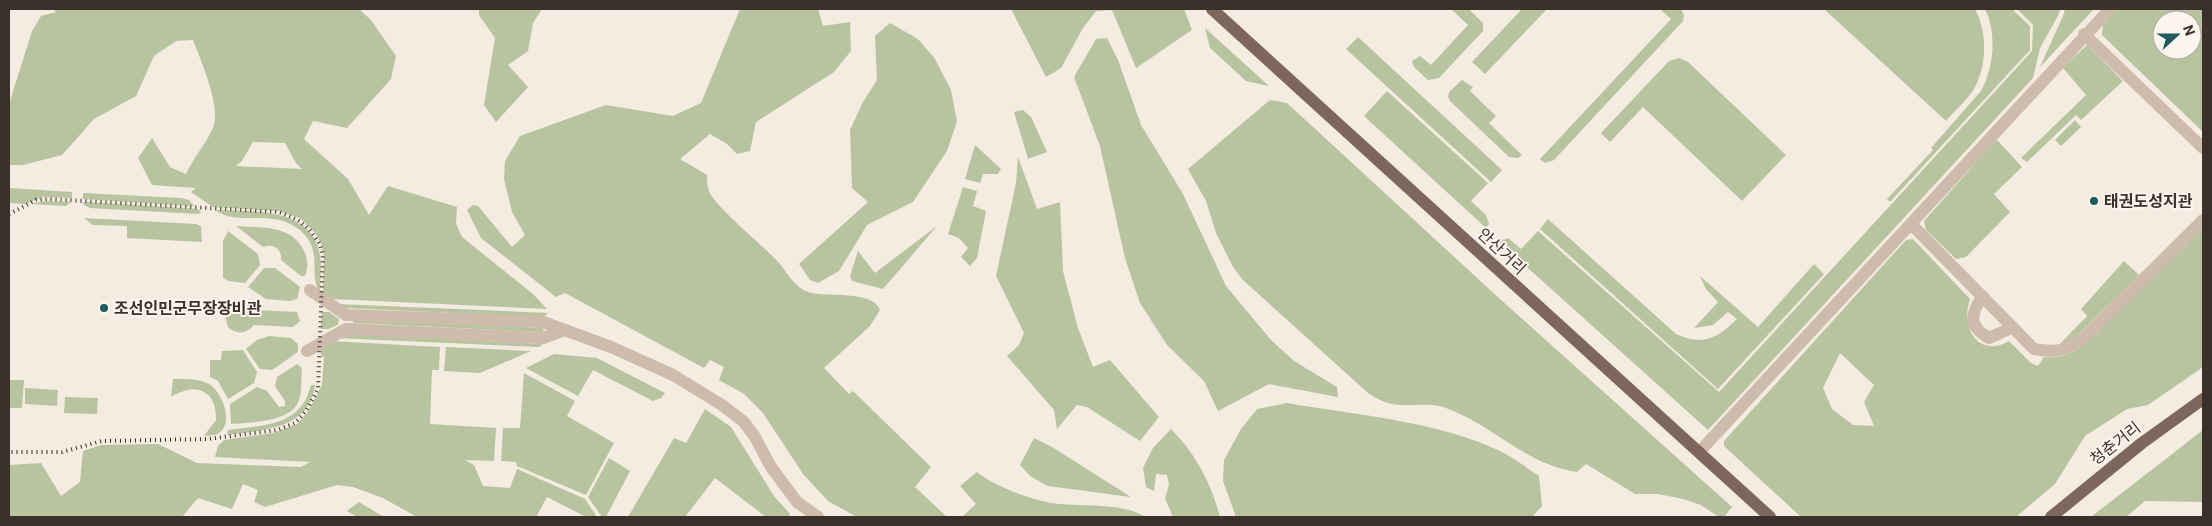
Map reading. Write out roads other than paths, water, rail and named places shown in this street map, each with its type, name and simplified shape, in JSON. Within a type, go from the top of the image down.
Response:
[{"type":"main road","name":"안산거리","points":[[1212,9],[1700,451],[1770,517]]},
{"type":"main road","name":"청춘거리","points":[[2051,517],[2142,442],[2203,398]]},
{"type":"street","points":[[1700,451],[2084,34],[2110,9]]},
{"type":"street","points":[[2084,34],[2203,148]]},
{"type":"street","points":[[1911,224],[2034,349],[2053,352],[2063,350],[2083,339],[2203,220]]},
{"type":"street","points":[[310,290],[346,315],[543,322],[562,331],[586,337],[673,375],[722,405],[744,422],[755,437],[771,467],[797,502],[818,517]]},
{"type":"street","points":[[1983,296],[1973,310],[1974,323],[1979,332],[1989,338],[2012,327]]},
{"type":"street","points":[[346,315],[346,329]]},
{"type":"street","points":[[307,351],[346,329],[542,338],[562,331]]},
{"type":"railway","points":[[9,214],[36,200],[48,199],[279,212],[298,220],[309,229],[320,244],[323,255],[318,389],[306,411],[295,423],[277,430],[208,439],[102,441],[62,452],[9,452]]},
{"type":"place","name":"태권도성지관","points":[[2094,201]]},
{"type":"place","name":"조선인민군무장장비관","points":[[104,308]]}]
